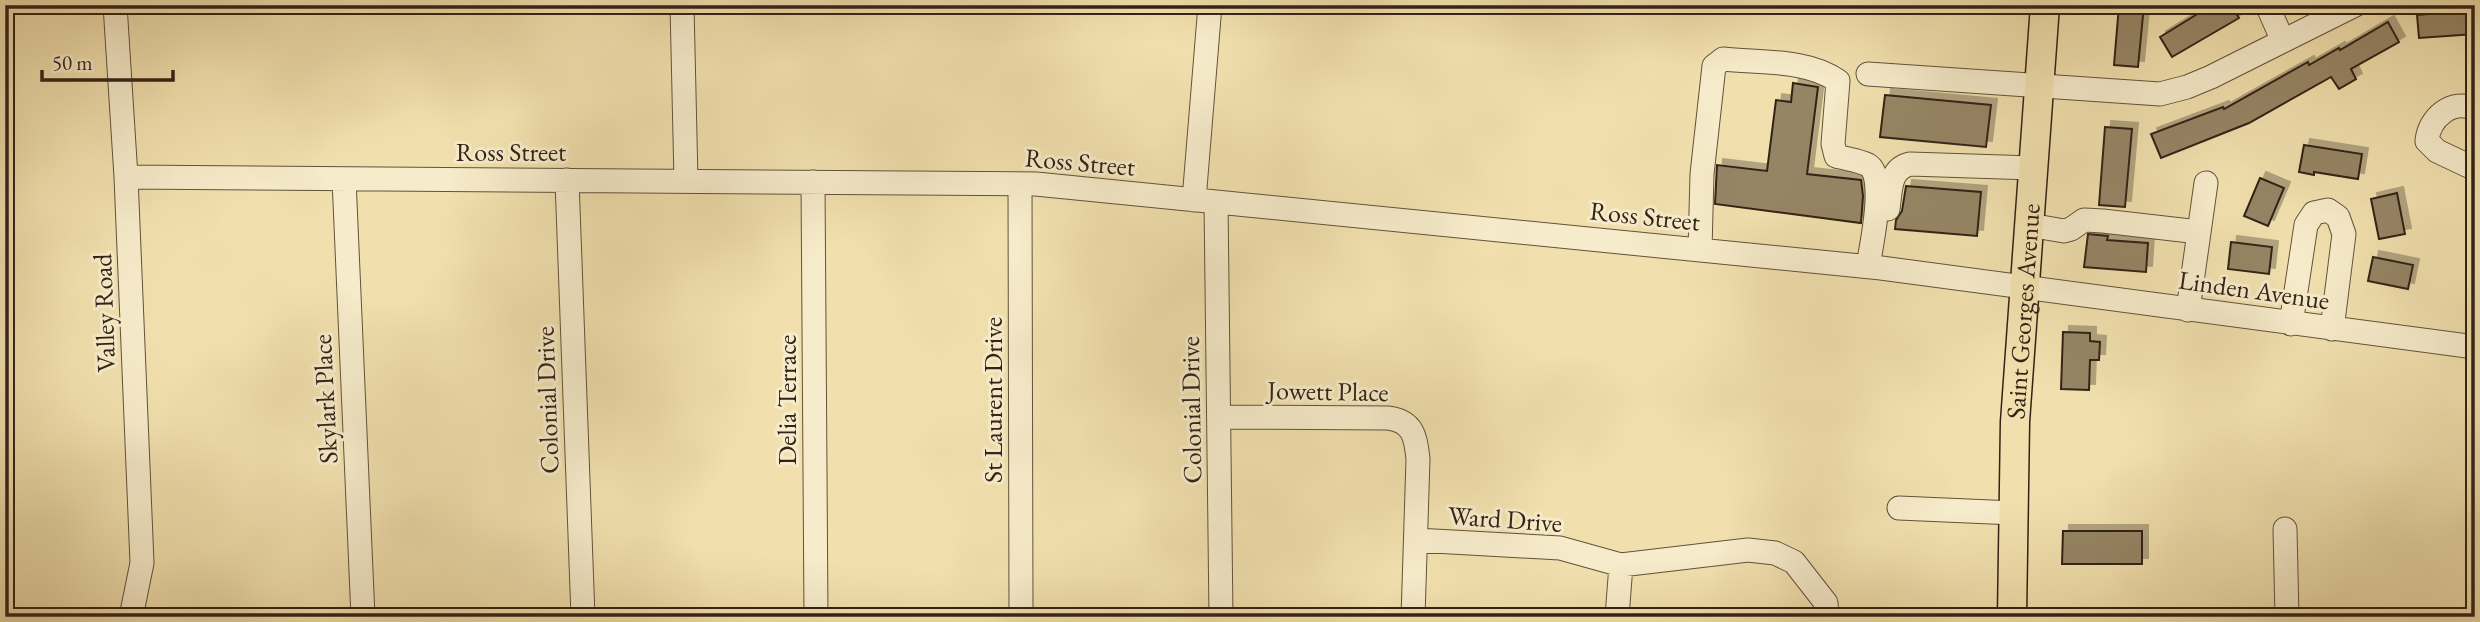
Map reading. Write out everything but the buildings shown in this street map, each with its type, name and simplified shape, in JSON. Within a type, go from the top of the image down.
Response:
[{"type":"main road","name":"Saint Georges Avenue","points":[[2012,617],[2015,422],[2045,5]]},
{"type":"street","name":"Valley Road","points":[[115,5],[126,177],[142,563],[131,617]]},
{"type":"street","points":[[682,5],[686,181]]},
{"type":"street","name":"Colonial Drive","points":[[1210,5],[1205,201],[1219,418],[1221,617]]},
{"type":"street","points":[[2267,5],[2283,41]]},
{"type":"street","points":[[1868,74],[2160,94],[2188,88],[2211,78],[2355,5]]},
{"type":"street","points":[[1700,250],[1702,174],[1714,66],[1723,59],[1800,64],[1828,73],[1838,80],[1833,144],[1836,156],[1868,165],[1876,172],[1878,188],[1875,267]]},
{"type":"street","points":[[2475,109],[2459,106],[2446,110],[2434,121],[2427,141],[2437,151],[2475,169]]},
{"type":"street","points":[[1875,267],[1893,175],[1902,166],[1910,164],[2034,168]]},
{"type":"street","name":"Ross Street","points":[[126,177],[1020,184],[1875,267],[2025,288]]},
{"type":"street","name":"Skylark Place","points":[[344,179],[363,617]]},
{"type":"street","name":"Colonial Drive","points":[[566,180],[583,617]]},
{"type":"street","name":"Delia Terrace","points":[[813,182],[816,617]]},
{"type":"street","points":[[2188,310],[2206,183]]},
{"type":"street","name":"St Laurent Drive","points":[[1020,184],[1021,617]]},
{"type":"street","points":[[2291,324],[2306,225],[2314,213],[2328,210],[2338,217],[2344,234],[2332,329]]},
{"type":"street","points":[[2029,225],[2064,230],[2071,229],[2084,220],[2199,232]]},
{"type":"street","name":"Linden Avenue","points":[[2025,288],[2475,347]]},
{"type":"street","name":"Jowett Place","points":[[1219,418],[1401,420],[1409,427],[1417,443],[1418,459],[1413,617]]},
{"type":"street","points":[[1899,508],[2014,513]]},
{"type":"street","points":[[2286,529],[2287,617]]},
{"type":"street","name":"Ward Drive","points":[[1416,540],[1560,548],[1620,565]]},
{"type":"street","points":[[1617,617],[1620,565],[1748,550],[1775,553],[1794,562],[1826,603],[1827,617]]}]
